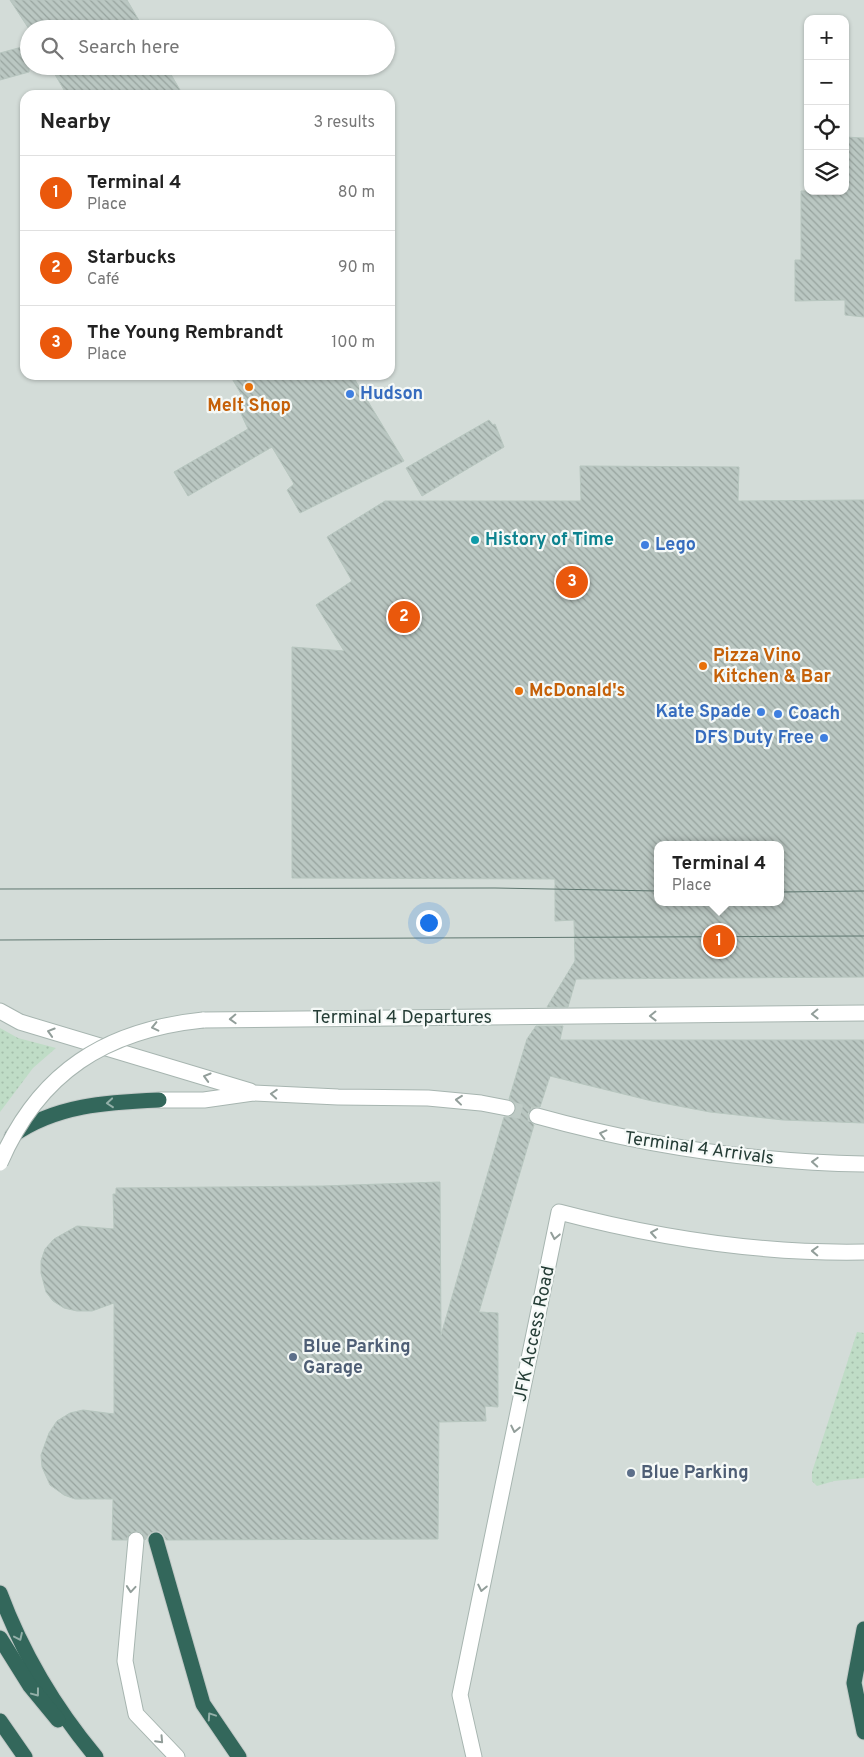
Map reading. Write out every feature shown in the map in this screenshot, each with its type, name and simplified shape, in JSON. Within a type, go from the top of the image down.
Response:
[{"type":"highway","points":[[0,1146],[25,1127],[84,1106],[159,1100]]},
{"type":"highway","points":[[156,1540],[203,1704],[238,1757]]},
{"type":"highway","points":[[0,1593],[23,1646],[44,1683],[94,1757]]},
{"type":"highway","points":[[864,1629],[854,1683],[864,1732]]},
{"type":"highway","points":[[0,1638],[41,1700],[94,1757]]},
{"type":"highway","points":[[0,1721],[24,1757]]},
{"type":"street","points":[[0,1011],[20,1022],[253,1093]]},
{"type":"street","name":"Terminal 4 Departures","points":[[0,1164],[31,1108],[45,1090],[70,1069],[104,1046],[129,1034],[175,1023],[232,1019],[864,1013]]},
{"type":"street","points":[[159,1100],[204,1100],[253,1093],[338,1097],[428,1098],[480,1103],[507,1108]]},
{"type":"street","name":"Terminal 4 Arrivals","points":[[537,1116],[639,1142],[701,1153],[772,1160],[864,1164]]},
{"type":"street","name":"JFK Access Road","points":[[474,1757],[460,1695],[559,1212],[645,1232],[726,1244],[864,1252]]},
{"type":"street","points":[[136,1540],[124,1661],[136,1714],[177,1757]]},
{"type":"shaded area","points":[[0,0],[864,0],[864,1757],[0,1757]]},
{"type":"green space","points":[[0,1028],[18,1038],[56,1048],[33,1068],[0,1112]]},
{"type":"green space","points":[[857,1332],[864,1333],[864,1478],[834,1481],[817,1486],[812,1481],[812,1472]]},
{"type":"building","points":[[10,0],[127,0],[139,20],[23,20]]},
{"type":"building","points":[[20,47],[20,74],[0,80],[0,53]]},
{"type":"building","points":[[55,75],[171,75],[180,90],[64,90]]},
{"type":"building","points":[[849,137],[864,138],[864,317],[845,315],[845,300],[795,301],[795,260],[801,260],[801,191],[804,191],[804,195],[849,195]]},
{"type":"building","points":[[233,380],[355,380],[404,461],[300,513],[287,490],[294,484],[272,447],[188,496],[174,472],[248,429],[237,405],[245,401]]},
{"type":"building","points":[[489,420],[493,425],[495,424],[504,447],[422,496],[406,468]]},
{"type":"building","points":[[580,466],[739,467],[738,501],[864,500],[864,977],[576,979],[568,1007],[547,1007],[575,961],[574,920],[555,921],[555,879],[292,878],[292,647],[344,651],[316,605],[352,581],[327,537],[385,501],[581,501]]},
{"type":"building","name":"Blue Parking Garage","points":[[536,1026],[563,1026],[560,1040],[864,1040],[864,1123],[783,1120],[710,1112],[652,1101],[550,1076],[540,1107],[534,1107],[528,1113],[528,1119],[534,1125],[479,1312],[498,1313],[498,1407],[485,1406],[486,1421],[439,1422],[438,1539],[166,1540],[163,1534],[158,1531],[150,1533],[145,1540],[142,1533],[136,1531],[129,1534],[127,1540],[112,1540],[113,1499],[75,1499],[64,1495],[50,1485],[42,1467],[41,1455],[49,1433],[57,1421],[70,1413],[83,1410],[114,1414],[114,1303],[92,1311],[77,1311],[64,1308],[53,1301],[46,1292],[41,1273],[41,1261],[45,1249],[54,1239],[77,1226],[114,1229],[113,1194],[116,1194],[116,1188],[323,1186],[440,1182],[441,1335],[504,1117],[511,1117],[516,1110],[516,1104],[509,1099],[527,1039]]},
{"type":"tunnel","points":[[507,1108],[537,1116]]},
{"type":"tram line","points":[[0,889],[495,888],[654,891]]},
{"type":"tram line","points":[[784,892],[864,891]]},
{"type":"tram line","points":[[0,940],[864,936]]},
{"type":"place","name":"Melt Shop","points":[[249,387]]},
{"type":"place","name":"Hudson","points":[[350,394]]},
{"type":"place","name":"History of Time","points":[[475,540]]},
{"type":"place","name":"Lego","points":[[645,545]]},
{"type":"place","name":"The Young Rembrandt","points":[[572,582]]},
{"type":"place","name":"Starbucks","points":[[404,617]]},
{"type":"place","name":"Pizza Vino Kitchen & Bar","points":[[703,666]]},
{"type":"place","name":"McDonald's","points":[[519,691]]},
{"type":"place","name":"Kate Spade","points":[[761,712]]},
{"type":"place","name":"Coach","points":[[778,714]]},
{"type":"place","name":"DFS Duty Free","points":[[824,738]]},
{"type":"place","name":"Terminal 4","points":[[719,941]]},
{"type":"place","name":"Blue Parking Garage","points":[[293,1357]]},
{"type":"place","name":"Blue Parking","points":[[631,1473]]}]
